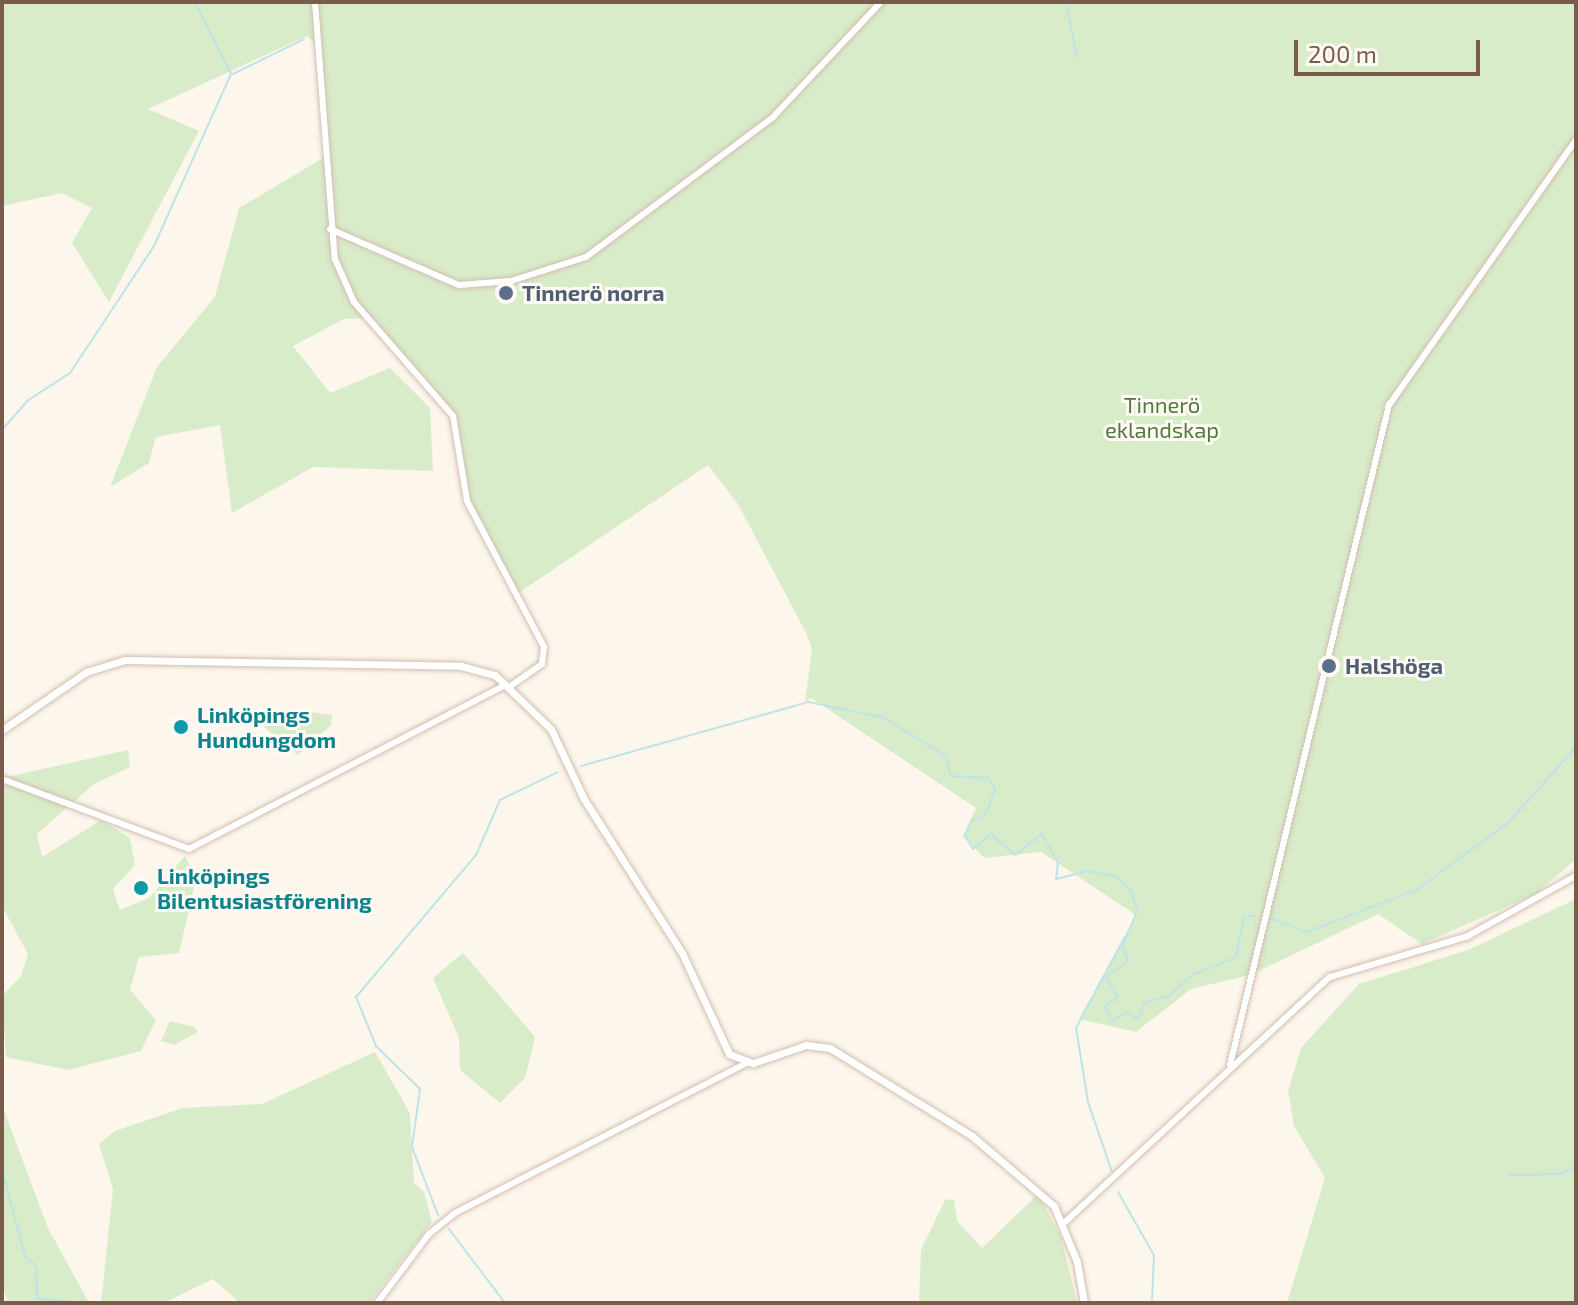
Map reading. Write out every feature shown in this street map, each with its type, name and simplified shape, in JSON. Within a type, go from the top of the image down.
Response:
[{"type":"street","points":[[2,779],[189,849],[511,684],[542,664],[544,647],[467,501],[457,427],[440,395],[354,302],[330,229],[315,2]]},
{"type":"street","points":[[330,229],[459,285],[511,281],[586,257],[773,117],[881,2]]},
{"type":"street","points":[[1230,1065],[1389,405],[1576,140]]},
{"type":"street","points":[[2,730],[86,672],[125,660],[461,666],[511,684],[551,729],[584,799],[682,953],[729,1054],[747,1063]]},
{"type":"street","points":[[1064,1223],[1230,1065],[1330,977],[1468,936],[1576,876]]},
{"type":"street","points":[[377,1303],[429,1234],[455,1213],[747,1063],[806,1045],[835,1051],[972,1136],[1039,1188],[1064,1223],[1084,1303]]},
{"type":"green space","name":"Tinnerö eklandskap","points":[[2,2],[1576,2],[1576,859],[1537,893],[1422,944],[1378,914],[1250,975],[1191,989],[1136,1032],[1079,1019],[1136,915],[1041,852],[984,858],[963,836],[976,808],[811,698],[805,703],[812,649],[806,633],[738,504],[708,465],[517,594],[470,506],[458,429],[447,406],[367,318],[344,319],[293,346],[330,393],[390,368],[430,408],[433,471],[313,467],[232,513],[220,425],[156,437],[149,463],[110,487],[157,367],[215,297],[239,208],[323,158],[327,174],[321,48],[307,36],[148,109],[199,131],[109,302],[72,243],[92,208],[62,193],[2,206]]},
{"type":"green space","points":[[289,709],[332,715],[331,725],[298,755],[264,727],[267,712]]},
{"type":"green space","points":[[128,750],[130,767],[94,784],[37,834],[42,857],[101,820],[130,838],[135,865],[113,889],[120,910],[149,898],[185,856],[196,879],[179,953],[139,957],[130,990],[156,1020],[141,1051],[68,1070],[6,1057],[2,996],[21,976],[28,954],[2,906],[2,778]]},
{"type":"green space","points":[[1576,899],[1576,1303],[1287,1303],[1325,1178],[1294,1126],[1288,1091],[1301,1048],[1359,984],[1468,950]]},
{"type":"green space","points":[[463,953],[535,1037],[525,1078],[500,1103],[460,1070],[459,1038],[433,978]]},
{"type":"green space","points":[[170,1021],[195,1027],[198,1032],[174,1045],[161,1041]]},
{"type":"green space","points":[[375,1052],[410,1113],[414,1183],[424,1192],[432,1222],[369,1303],[240,1303],[213,1279],[164,1303],[101,1303],[113,1189],[99,1144],[115,1131],[183,1108],[262,1104]]},
{"type":"green space","points":[[2,1105],[48,1228],[89,1303],[8,1303],[2,1285]]},
{"type":"green space","points":[[1038,1194],[1061,1237],[1077,1303],[919,1303],[921,1250],[945,1200],[954,1199],[957,1221],[982,1248]]},
{"type":"waterway","points":[[2,430],[27,401],[70,373],[154,246],[231,74],[195,2]]},
{"type":"waterway","points":[[1066,2],[1077,57]]},
{"type":"waterway","points":[[233,74],[304,39]]},
{"type":"waterway","points":[[581,766],[809,702],[884,718],[946,756],[951,776],[989,778],[995,789],[986,814],[971,821],[965,836],[973,849],[991,834],[1015,855],[1042,834],[1058,863],[1056,879],[1087,871],[1117,877],[1131,890],[1137,911],[1123,945],[1128,962],[1106,977],[1117,997],[1105,1007],[1112,1021],[1126,1012],[1138,1019],[1145,1002],[1169,996],[1192,975],[1236,957],[1244,917],[1256,916]]},
{"type":"waterway","points":[[1270,918],[1307,932],[1416,890],[1508,823],[1576,747]]},
{"type":"waterway","points":[[438,1215],[412,1147],[420,1089],[376,1046],[356,997],[476,855],[500,800],[558,772]]},
{"type":"waterway","points":[[1112,1172],[1088,1102],[1076,1028],[1125,937]]},
{"type":"waterway","points":[[1509,1175],[1560,1174],[1576,1167]]},
{"type":"waterway","points":[[2,1170],[25,1256],[36,1266],[37,1298],[79,1303]]},
{"type":"waterway","points":[[1118,1192],[1154,1255],[1152,1303]]},
{"type":"waterway","points":[[449,1229],[505,1303]]},
{"type":"place","name":"Tinnerö norra","points":[[506,293]]},
{"type":"place","name":"Halshöga","points":[[1329,666]]},
{"type":"place","name":"Linköpings Hundungdom","points":[[181,727]]},
{"type":"place","name":"Linköpings Bilentusiastförening","points":[[141,888]]}]
